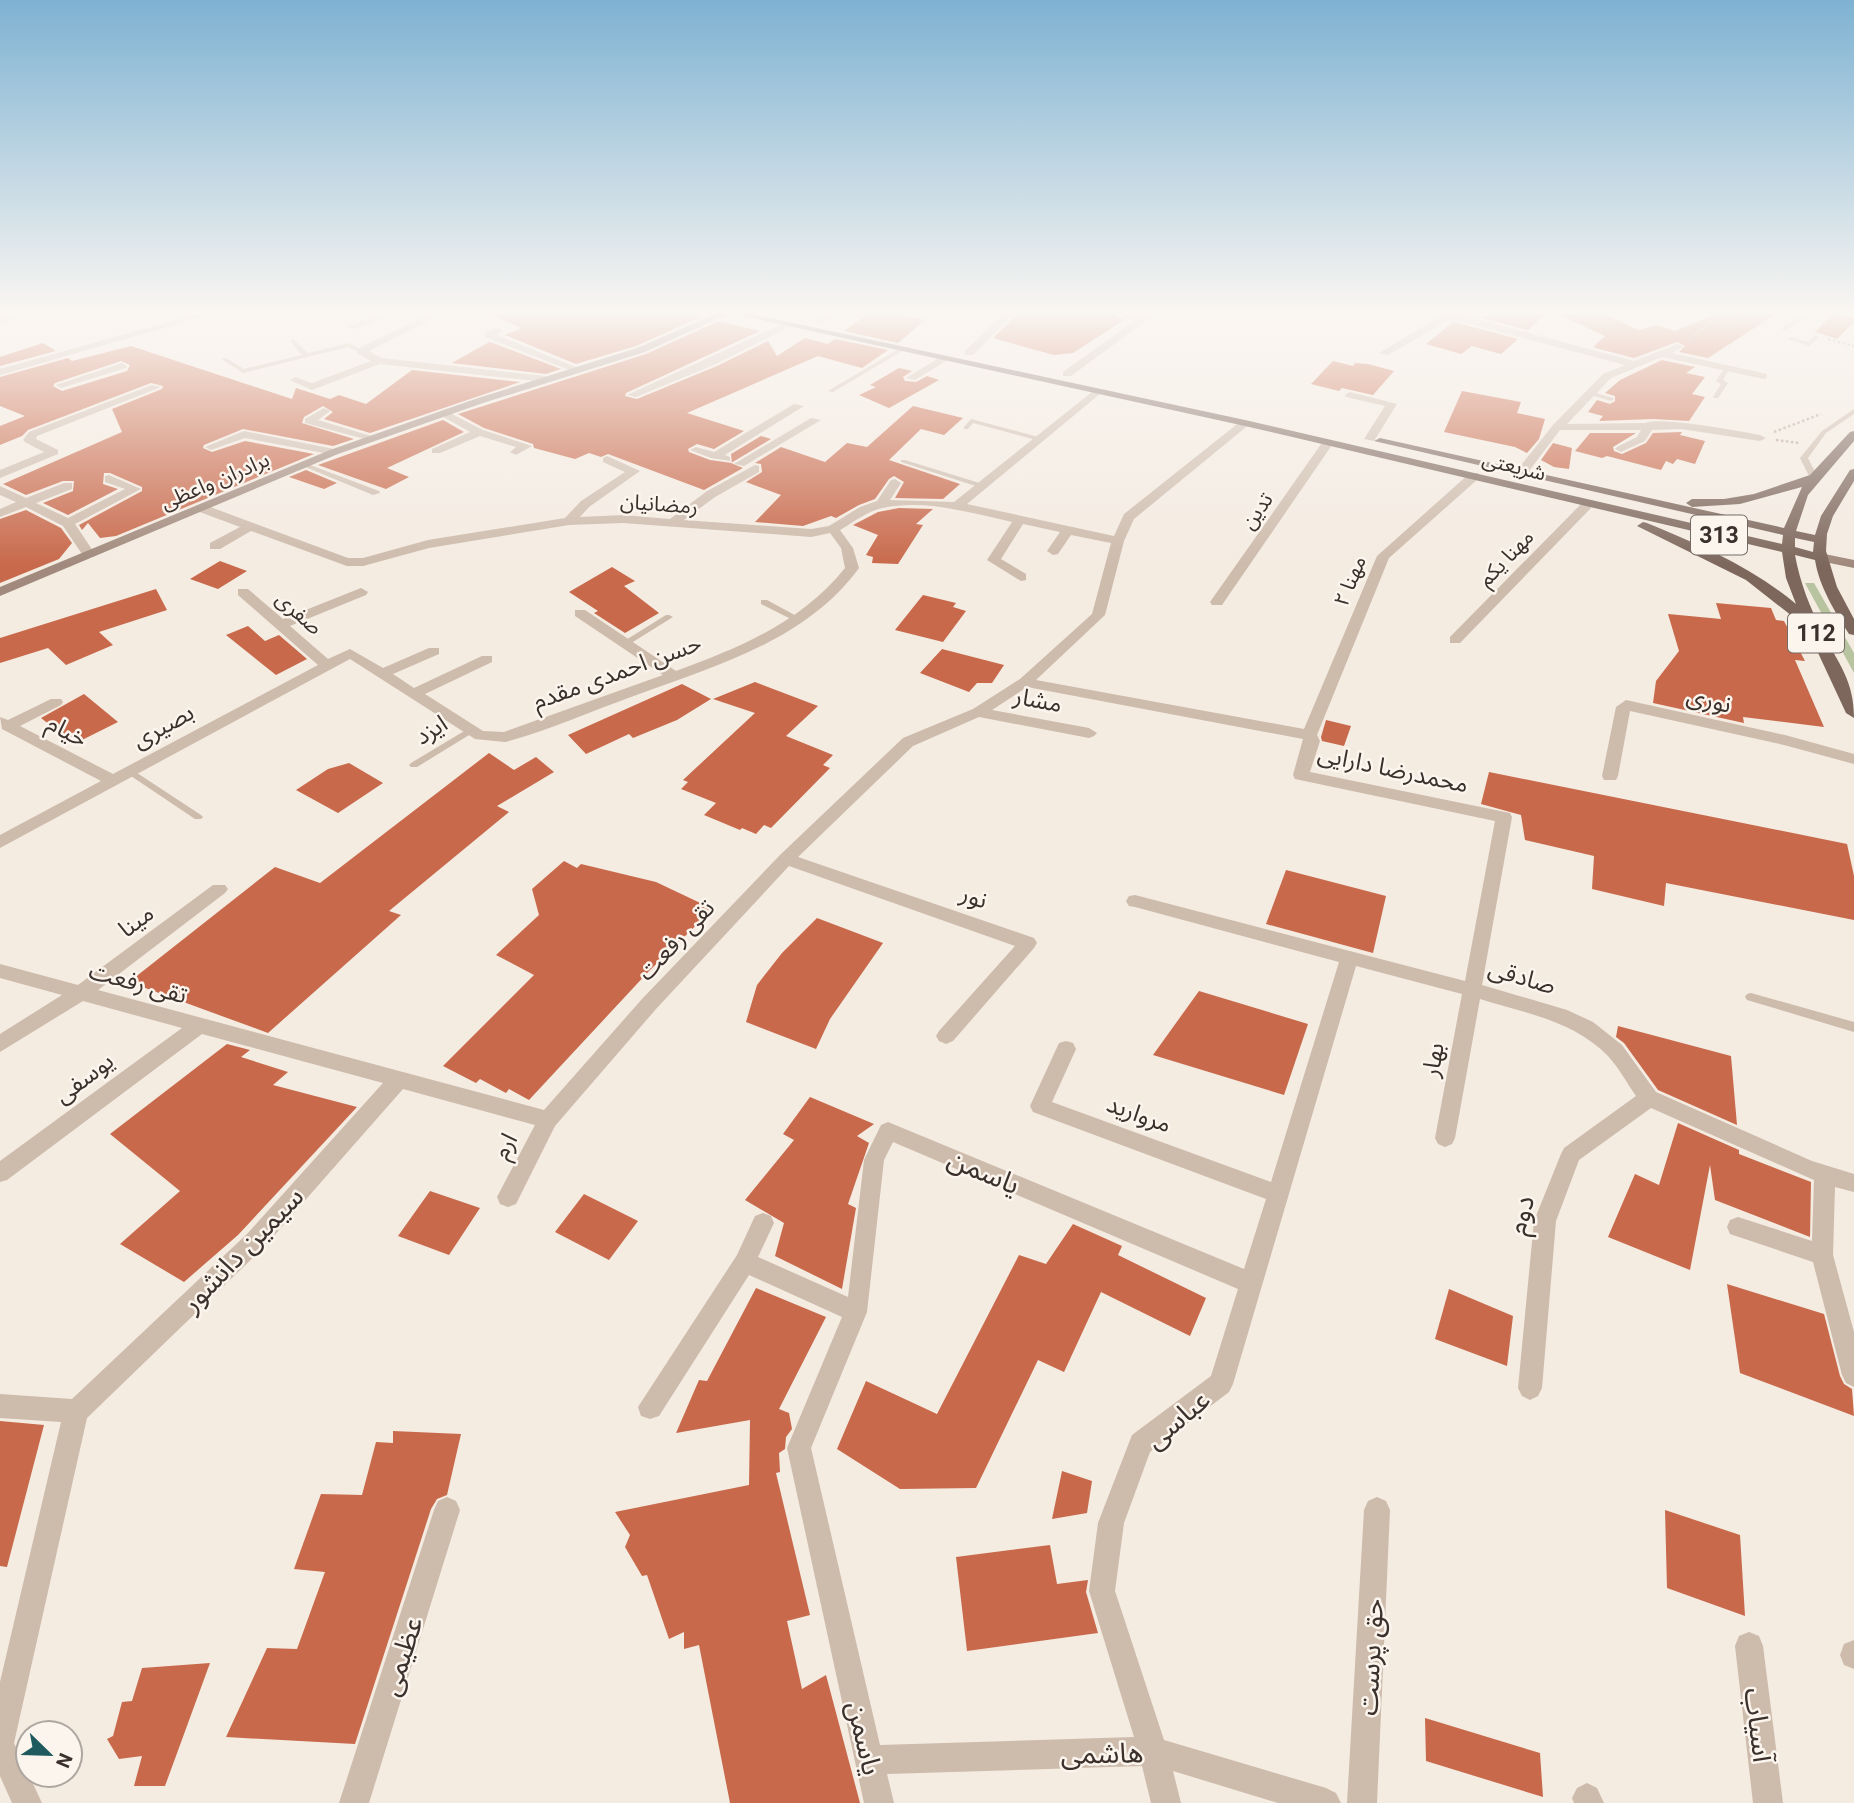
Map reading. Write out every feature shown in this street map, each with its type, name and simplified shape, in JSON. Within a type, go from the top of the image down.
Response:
[{"type":"main road","name":"برادران واعظی","points":[[0,592],[334,452],[488,398]]},
{"type":"main road","name":"شریعتی","points":[[1130,398],[1820,557]]},
{"type":"main road","name":"شریعتی","points":[[1180,398],[1820,540]]},
{"type":"main road","points":[[1787,550],[1788,533],[1800,500],[1814,478],[1854,434]]},
{"type":"main road","points":[[1854,473],[1828,510],[1823,520],[1820,540],[1820,557],[1854,564]]},
{"type":"main road","points":[[1610,492],[1689,503],[1730,503],[1773,494],[1814,478]]},
{"type":"main road","points":[[1651,520],[1669,521],[1679,518],[1657,503]]},
{"type":"main road","points":[[1587,505],[1692,546],[1736,568],[1780,597],[1817,634]]},
{"type":"main road","name":"112","points":[[1787,550],[1791,577],[1817,634],[1837,668],[1854,713]]},
{"type":"main road","name":"112","points":[[1820,557],[1830,591],[1850,617],[1854,631]]},
{"type":"street","points":[[0,474],[54,452],[29,440],[33,435],[127,398]]},
{"type":"street","points":[[957,506],[985,486],[1089,398]]},
{"type":"street","points":[[1365,398],[1392,404],[1370,439]]},
{"type":"street","points":[[1522,472],[1584,398]]},
{"type":"street","points":[[715,456],[798,406]]},
{"type":"street","points":[[324,411],[309,421],[372,438]]},
{"type":"street","points":[[444,413],[479,432],[526,446],[516,452]]},
{"type":"street","points":[[740,464],[815,421]]},
{"type":"street","name":"تقی رفعت","points":[[0,971],[548,1120],[649,1004],[786,859],[908,742],[978,712],[1025,681],[1098,615],[1118,541],[1128,517],[1245,423]]},
{"type":"street","points":[[1558,427],[1650,424],[1760,438]]},
{"type":"street","points":[[1621,449],[1641,439],[1650,424]]},
{"type":"street","points":[[436,451],[479,432]]},
{"type":"street","points":[[211,447],[244,434],[334,452]]},
{"type":"street","name":"تدین","points":[[1217,602],[1328,442]]},
{"type":"street","points":[[672,523],[711,494],[755,469],[696,450]]},
{"type":"street","points":[[569,521],[584,504],[634,471],[607,460]]},
{"type":"street","name":"مهنا ۲","points":[[1310,735],[1382,556],[1474,476]]},
{"type":"street","points":[[68,523],[135,489],[109,479]]},
{"type":"street","points":[[881,504],[895,483]]},
{"type":"street","points":[[0,513],[68,486]]},
{"type":"street","points":[[0,490],[68,523],[89,554]]},
{"type":"street","name":"رمضانیان","points":[[201,508],[347,562],[363,562],[428,544],[569,521],[623,519],[755,531],[811,533],[833,529],[864,510],[881,504],[908,502],[957,506],[1118,541]]},
{"type":"street","name":"مهنا یکم","points":[[1455,640],[1587,505]]},
{"type":"street","points":[[1019,520],[994,561],[1021,577]]},
{"type":"street","points":[[215,546],[249,527]]},
{"type":"street","name":"حسن احمدی مقدم","points":[[350,653],[480,736],[505,737],[750,646],[798,619],[832,593],[852,568],[847,548],[833,529]]},
{"type":"street","points":[[1053,551],[1068,530]]},
{"type":"street","name":"صفری","points":[[243,592],[327,665]]},
{"type":"street","points":[[281,625],[361,592]]},
{"type":"street","points":[[580,613],[674,676]]},
{"type":"street","points":[[382,674],[433,651]]},
{"type":"street","name":"بصیری","points":[[0,842],[350,653]]},
{"type":"street","points":[[413,694],[487,659]]},
{"type":"street","name":"محمدرضا دارایی","points":[[1025,681],[1310,735],[1312,741],[1301,775],[1504,817],[1473,990]]},
{"type":"street","points":[[4,724],[56,702]]},
{"type":"street","name":"نوری","points":[[1610,776],[1623,707],[1626,705],[1785,740],[1854,759]]},
{"type":"street","name":"مشار","points":[[978,712],[1088,733]]},
{"type":"street","name":"خیام","points":[[4,724],[114,781]]},
{"type":"street","name":"نور","points":[[786,859],[1028,943],[946,1036]]},
{"type":"street","name":"مینا","points":[[0,1044],[81,993],[219,889]]},
{"type":"street","name":"صادقی","points":[[1135,901],[1538,1008],[1586,1027],[1615,1052],[1649,1098]]},
{"type":"street","name":"عباسی","points":[[1166,1803],[1153,1751],[1101,1591],[1111,1523],[1141,1444],[1221,1384],[1349,958]]},
{"type":"street","name":"بهار","points":[[1446,1138],[1473,990]]},
{"type":"street","name":"یوسفی","points":[[0,1173],[200,1025]]},
{"type":"street","name":"مروارید","points":[[1066,1049],[1040,1106],[1278,1194]]},
{"type":"street","name":"سیمین دانشور","points":[[76,1411],[256,1240],[399,1079]]},
{"type":"street","points":[[1649,1098],[1825,1174],[1854,1183]]},
{"type":"street","name":"دوم","points":[[1530,1388],[1545,1221],[1571,1154],[1649,1098]]},
{"type":"street","name":"ارم","points":[[508,1197],[548,1120]]},
{"type":"street","name":"یاسمن","points":[[879,1803],[799,1448],[856,1312],[874,1160],[888,1131],[1251,1283]]},
{"type":"street","points":[[1825,1174],[1822,1255],[1854,1374]]},
{"type":"street","points":[[650,1407],[745,1262],[763,1223]]},
{"type":"street","points":[[1738,1227],[1822,1255]]},
{"type":"street","points":[[745,1262],[856,1312]]},
{"type":"street","points":[[0,1406],[76,1411],[0,1743],[27,1803]]},
{"type":"street","name":"عظیمی","points":[[354,1803],[447,1510]]},
{"type":"street","name":"حق پرست","points":[[1362,1803],[1377,1510]]},
{"type":"street","name":"آسیاب","points":[[1749,1646],[1768,1803]]},
{"type":"street","name":"هاشمی","points":[[870,1760],[1153,1751],[1326,1803]]},
{"type":"lane","points":[[1814,478],[1804,458],[1824,432],[1854,411]]},
{"type":"lane","points":[[966,428],[971,421],[1040,439]]},
{"type":"lane","points":[[903,461],[985,486]]},
{"type":"lane","points":[[305,465],[376,492]]},
{"type":"lane","points":[[764,602],[798,619]]},
{"type":"lane","points":[[625,643],[669,618]]},
{"type":"lane","name":"ایزد","points":[[414,765],[471,730]]},
{"type":"lane","points":[[131,772],[198,817]]},
{"type":"lane","points":[[1751,997],[1854,1027]]},
{"type":"path","points":[[1760,438],[1828,411]]},
{"type":"path","points":[[1792,426],[1798,429]]},
{"type":"green space","points":[[1805,583],[1814,583],[1854,653],[1854,673]]},
{"type":"building","points":[[0,398],[111,398],[28,430],[22,436],[0,445],[0,426],[25,416],[0,406]]},
{"type":"building","points":[[139,398],[348,398],[366,404],[374,398],[473,398],[370,433],[324,419],[333,412],[323,406],[304,417],[302,423],[354,439],[333,446],[243,429],[204,445],[203,448],[212,452],[245,441],[314,454],[116,536],[100,538],[88,523],[82,530],[79,525],[142,491],[142,487],[104,473],[103,484],[118,489],[68,515],[43,503],[73,491],[74,481],[63,481],[26,495],[3,484],[122,432],[112,409]]},
{"type":"building","points":[[508,398],[721,398],[687,413],[744,431],[714,449],[697,444],[688,449],[689,452],[710,460],[743,468],[704,490],[608,454],[601,457],[589,453],[575,459],[534,448],[533,444],[484,428],[458,414]]},
{"type":"building","points":[[866,398],[907,398],[889,408]]},
{"type":"building","points":[[1459,398],[1500,398],[1521,402],[1517,413],[1545,419],[1539,439],[1527,453],[1515,447],[1444,432]]},
{"type":"building","points":[[1615,398],[1704,398],[1689,421],[1599,421],[1603,416],[1588,412],[1597,400],[1610,404]]},
{"type":"building","points":[[913,406],[963,418],[944,435],[921,429],[889,460],[960,484],[943,499],[895,498],[904,482],[894,476],[875,499],[836,518],[831,516],[803,526],[755,522],[781,495],[746,482],[762,472],[761,464],[755,463],[781,447],[825,462],[847,443],[867,447]]},
{"type":"building","points":[[443,420],[464,432],[387,468],[409,477],[386,489],[318,465]]},
{"type":"building","points":[[1682,432],[1680,435],[1705,441],[1695,464],[1677,459],[1673,464],[1666,461],[1661,470],[1575,451],[1590,433],[1636,433],[1613,447],[1614,451],[1622,454],[1646,443],[1653,433]]},
{"type":"building","points":[[761,436],[771,439],[732,462],[731,454]]},
{"type":"building","points":[[1553,443],[1572,448],[1569,469],[1554,467],[1541,460]]},
{"type":"building","points":[[306,470],[337,483],[324,489],[289,477]]},
{"type":"building","points":[[899,508],[933,509],[916,524],[923,525],[898,564],[872,563],[873,557],[866,555],[878,535],[853,525],[878,512]]},
{"type":"building","points":[[26,510],[61,528],[72,543],[59,559],[0,583],[0,519]]},
{"type":"building","points":[[220,561],[247,571],[218,589],[190,579]]},
{"type":"building","points":[[612,567],[635,581],[624,586],[659,613],[625,633],[594,613],[598,611],[569,592]]},
{"type":"building","points":[[156,589],[167,610],[99,632],[113,645],[66,665],[48,648],[0,663],[0,638]]},
{"type":"building","points":[[923,595],[956,603],[953,607],[966,611],[943,642],[895,630]]},
{"type":"building","points":[[1716,603],[1771,608],[1776,620],[1784,621],[1805,661],[1795,660],[1824,727],[1743,717],[1744,723],[1653,703],[1656,681],[1679,651],[1668,614],[1721,619]]},
{"type":"building","points":[[248,626],[265,641],[279,635],[307,659],[276,675],[226,635]]},
{"type":"building","points":[[942,649],[1004,665],[992,683],[977,683],[969,692],[920,673]]},
{"type":"building","points":[[755,682],[818,706],[786,736],[833,755],[823,765],[830,768],[771,828],[764,825],[756,834],[704,815],[716,803],[681,789],[688,782],[683,780],[755,713],[713,699]]},
{"type":"building","points":[[682,684],[711,699],[677,720],[633,738],[629,734],[586,754],[568,735]]},
{"type":"building","points":[[84,694],[118,722],[74,744],[41,718]]},
{"type":"building","points":[[1326,720],[1351,726],[1344,746],[1322,741]]},
{"type":"building","points":[[489,753],[514,770],[536,757],[554,772],[497,806],[509,812],[389,911],[401,915],[268,1033],[129,982],[275,867],[320,883]]},
{"type":"building","points":[[349,763],[383,783],[338,813],[296,790],[328,769]]},
{"type":"building","points":[[1489,772],[1847,844],[1854,876],[1854,920],[1666,883],[1664,906],[1592,889],[1594,856],[1525,840],[1521,815],[1481,804]]},
{"type":"building","points":[[564,861],[577,868],[581,864],[656,882],[713,909],[649,971],[529,1100],[509,1089],[506,1093],[480,1079],[476,1083],[443,1066],[534,975],[496,955],[539,915],[532,889]]},
{"type":"building","points":[[1286,870],[1386,896],[1373,953],[1266,924]]},
{"type":"building","points":[[817,918],[883,943],[830,1019],[816,1049],[746,1022],[757,985],[782,953]]},
{"type":"building","points":[[1199,991],[1308,1024],[1284,1095],[1153,1055]]},
{"type":"building","points":[[1618,1026],[1731,1056],[1737,1125],[1658,1090],[1624,1043],[1616,1037]]},
{"type":"building","points":[[227,1044],[250,1050],[241,1057],[288,1072],[273,1085],[357,1107],[238,1235],[184,1282],[120,1244],[180,1191],[110,1134]]},
{"type":"building","points":[[810,1097],[874,1124],[857,1136],[869,1143],[848,1204],[856,1208],[842,1289],[775,1256],[784,1223],[745,1200],[794,1140],[783,1134]]},
{"type":"building","points":[[1678,1123],[1739,1150],[1739,1154],[1811,1182],[1810,1237],[1715,1200],[1710,1165],[1690,1270],[1608,1237],[1635,1174],[1659,1185]]},
{"type":"building","points":[[430,1191],[480,1208],[449,1255],[398,1236]]},
{"type":"building","points":[[584,1194],[638,1221],[609,1260],[555,1232]]},
{"type":"building","points":[[1073,1224],[1122,1246],[1118,1255],[1206,1298],[1190,1336],[1101,1292],[1064,1372],[1038,1360],[976,1488],[900,1489],[837,1449],[866,1381],[937,1414],[1019,1255],[1046,1264]]},
{"type":"building","points":[[1727,1284],[1824,1314],[1840,1376],[1844,1384],[1852,1389],[1854,1416],[1740,1373]]},
{"type":"building","points":[[756,1288],[826,1317],[779,1409],[789,1413],[792,1429],[786,1437],[785,1449],[779,1453],[780,1472],[776,1473],[810,1615],[787,1621],[802,1689],[826,1675],[860,1803],[730,1803],[699,1645],[684,1649],[684,1632],[669,1639],[647,1575],[642,1576],[625,1547],[630,1535],[615,1512],[749,1485],[750,1420],[676,1433],[699,1380],[707,1381]]},
{"type":"building","points":[[1449,1289],[1513,1316],[1507,1366],[1435,1339]]},
{"type":"building","points":[[0,1421],[44,1425],[7,1567],[0,1566]]},
{"type":"building","points":[[393,1431],[461,1434],[447,1495],[437,1499],[431,1509],[355,1744],[226,1737],[267,1648],[297,1649],[325,1572],[294,1569],[321,1494],[362,1495],[376,1442],[393,1443]]},
{"type":"building","points":[[1062,1471],[1092,1481],[1087,1513],[1052,1519]]},
{"type":"building","points":[[1665,1510],[1740,1535],[1745,1616],[1667,1588]]},
{"type":"building","points":[[1050,1545],[1057,1584],[1088,1580],[1086,1592],[1098,1633],[967,1651],[956,1557]]},
{"type":"building","points":[[210,1663],[165,1786],[134,1786],[142,1756],[119,1759],[107,1739],[113,1736],[122,1702],[132,1701],[142,1668]]},
{"type":"building","points":[[1425,1718],[1540,1753],[1543,1797],[1426,1761]]}]
